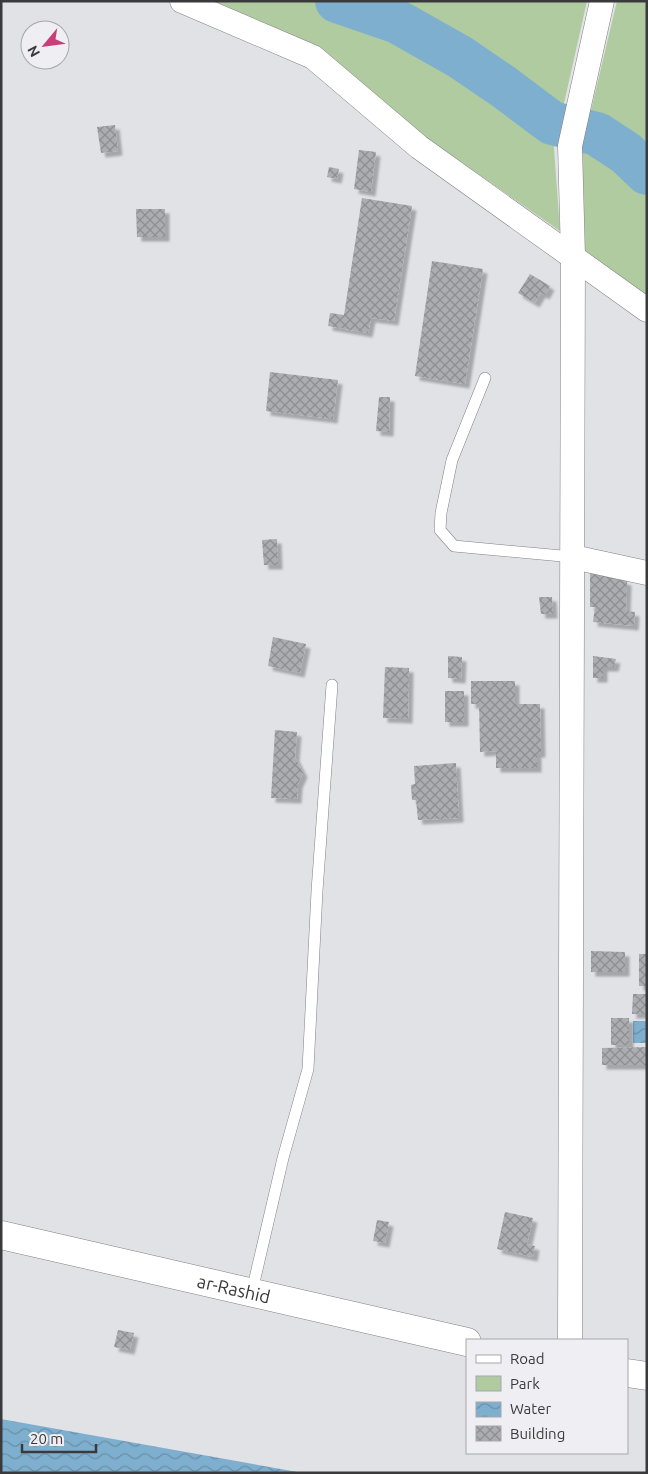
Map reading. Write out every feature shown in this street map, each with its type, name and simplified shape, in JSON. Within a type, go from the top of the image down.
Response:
[{"type":"main road","name":"ar-Rashid","points":[[1,1235],[466,1342]]},
{"type":"main road","points":[[628,1373],[647,1376]]},
{"type":"street","points":[[182,1],[313,57],[419,147],[647,310]]},
{"type":"street","points":[[570,1339],[573,256],[570,146],[602,1]]},
{"type":"street","points":[[573,557],[647,573]]},
{"type":"lane","points":[[484,378],[452,460],[441,513],[440,530],[454,546],[573,557]]},
{"type":"lane","points":[[252,1292],[283,1158],[308,1069],[317,891],[332,684]]},
{"type":"green space","points":[[214,1],[587,1],[554,148],[560,231],[428,139],[317,48]]},
{"type":"green space","points":[[617,1],[647,1],[647,298],[584,252],[582,148]]},
{"type":"water","points":[[633,1021],[647,1021],[647,1043],[633,1043]]},
{"type":"water","points":[[1,1419],[303,1473],[1,1473]]},
{"type":"building","points":[[115,125],[118,151],[101,153],[97,127]]},
{"type":"building","points":[[359,150],[376,152],[371,192],[354,189]]},
{"type":"building","points":[[329,167],[339,169],[337,179],[327,177]]},
{"type":"building","points":[[362,198],[412,206],[394,321],[371,318],[368,333],[328,326],[330,313],[344,315]]},
{"type":"building","points":[[136,209],[165,209],[165,237],[137,237]]},
{"type":"building","points":[[432,261],[483,269],[465,384],[415,376]]},
{"type":"building","points":[[530,274],[550,286],[545,295],[541,293],[535,303],[518,293]]},
{"type":"building","points":[[270,372],[338,380],[333,419],[266,411]]},
{"type":"building","points":[[379,397],[390,397],[389,432],[376,431]]},
{"type":"building","points":[[277,539],[278,565],[264,565],[262,540]]},
{"type":"building","points":[[590,573],[627,581],[626,611],[635,612],[634,626],[593,622],[595,607],[590,607]]},
{"type":"building","points":[[539,597],[552,597],[553,614],[541,614]]},
{"type":"building","points":[[273,637],[306,644],[300,673],[268,666]]},
{"type":"building","points":[[448,656],[462,657],[461,679],[448,678]]},
{"type":"building","points":[[593,656],[616,659],[614,667],[603,667],[603,678],[593,678]]},
{"type":"building","points":[[385,667],[409,668],[408,719],[383,718]]},
{"type":"building","points":[[471,681],[515,681],[515,704],[540,704],[541,753],[537,753],[537,768],[496,768],[496,751],[480,752],[479,704],[471,704]]},
{"type":"building","points":[[445,691],[464,691],[464,722],[445,722]]},
{"type":"building","points":[[275,730],[297,732],[295,757],[303,773],[298,784],[297,799],[271,798]]},
{"type":"building","points":[[456,763],[459,818],[418,820],[416,800],[412,800],[411,785],[415,784],[414,766]]},
{"type":"building","points":[[591,951],[625,952],[625,972],[591,972]]},
{"type":"building","points":[[639,954],[647,954],[647,986],[639,986]]},
{"type":"building","points":[[633,994],[647,994],[647,1014],[632,1014]]},
{"type":"building","points":[[611,1018],[629,1018],[629,1045],[611,1045]]},
{"type":"building","points":[[647,1047],[647,1065],[602,1065],[602,1048]]},
{"type":"building","points":[[505,1212],[533,1218],[527,1244],[535,1246],[533,1257],[497,1249]]},
{"type":"building","points":[[377,1220],[389,1222],[385,1243],[373,1241]]},
{"type":"building","points":[[118,1330],[134,1333],[130,1350],[114,1347]]},
{"type":"waterway","points":[[337,1],[398,22],[460,57],[552,123],[597,134],[626,153],[647,173]]}]
